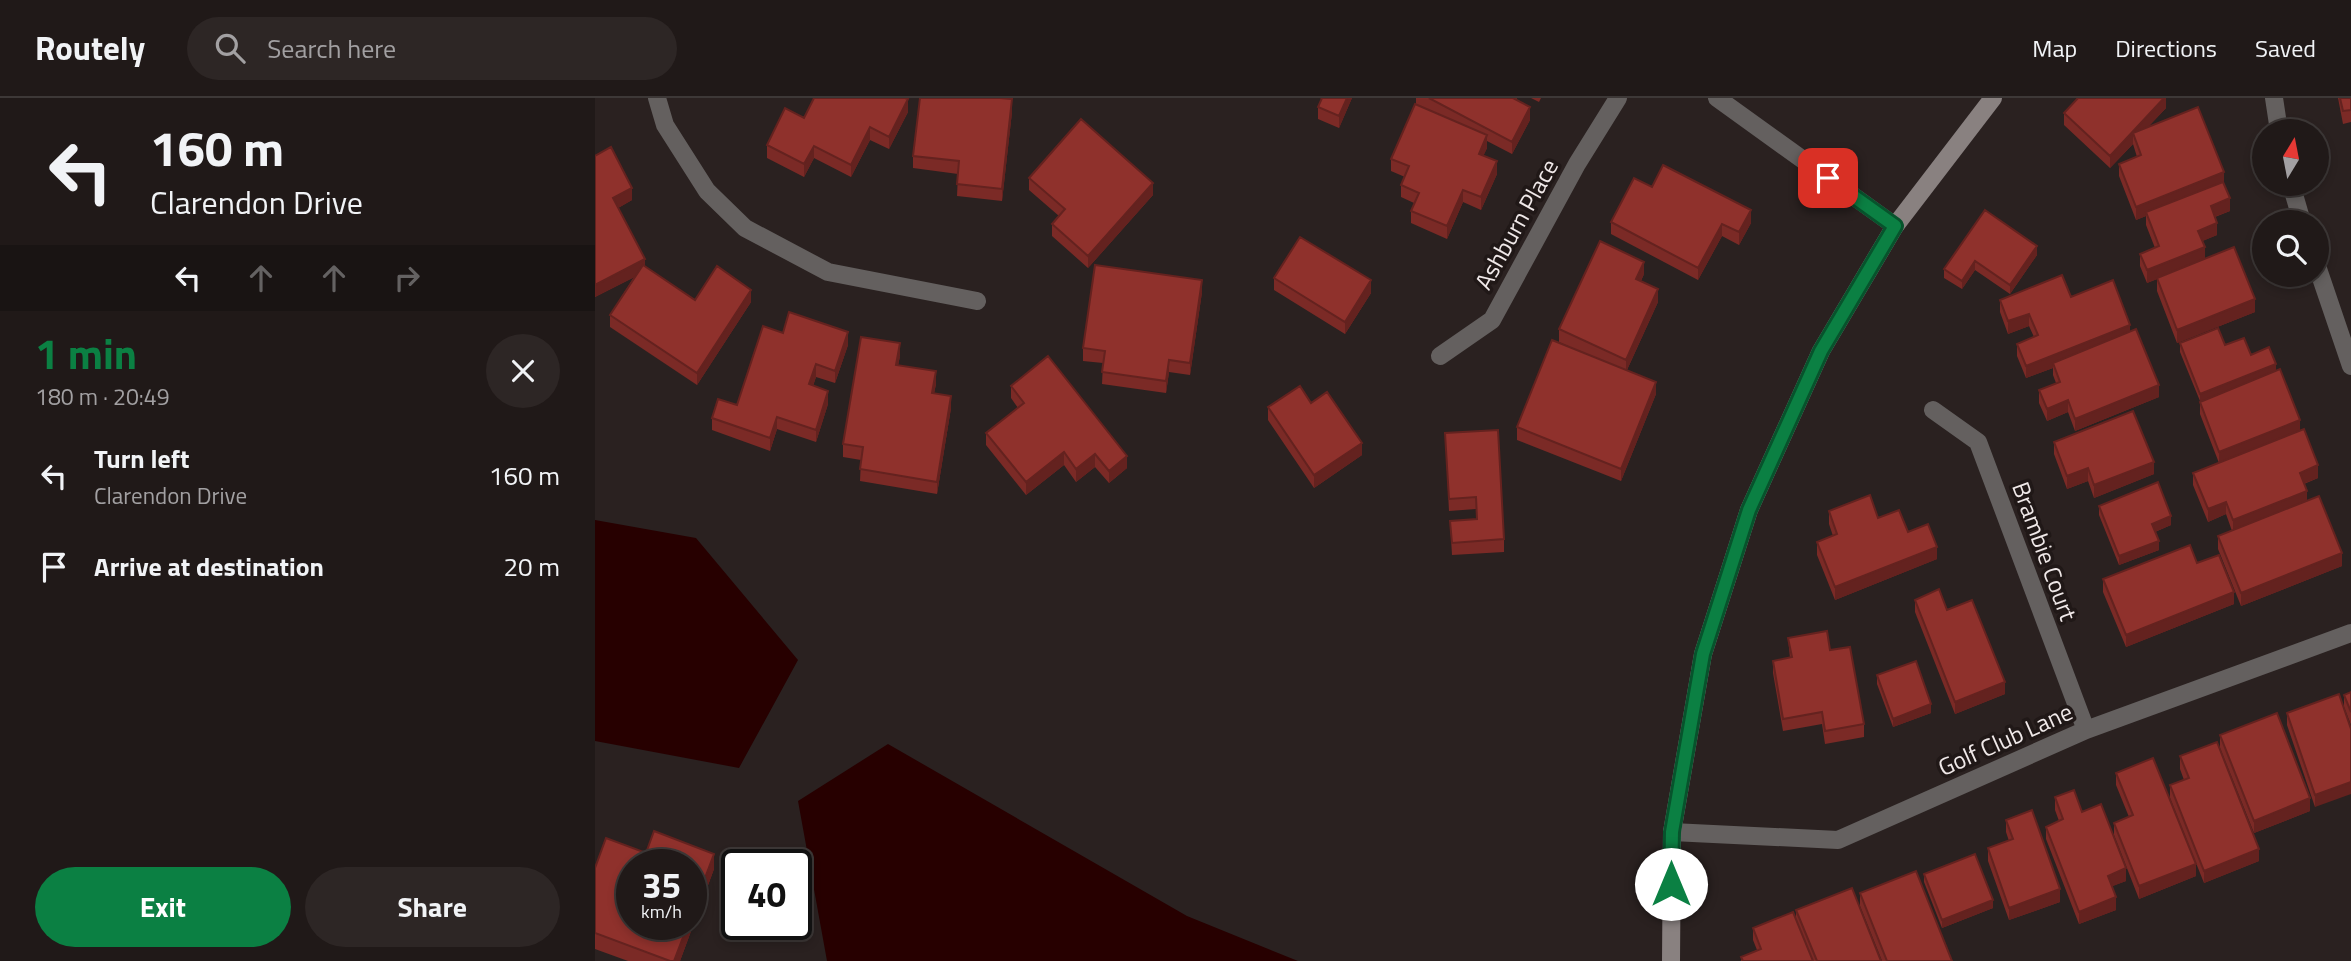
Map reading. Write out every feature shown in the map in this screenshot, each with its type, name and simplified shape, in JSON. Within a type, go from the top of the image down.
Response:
[{"type":"street","points":[[657,98],[664,125],[707,191],[745,228],[828,272],[977,301]]},
{"type":"street","name":"Ashburn Place","points":[[1440,356],[1492,320],[1577,164],[1618,98]]},
{"type":"street","points":[[1717,98],[1895,226]]},
{"type":"street","points":[[1671,961],[1672,832],[1703,654],[1749,510],[1821,351],[1895,226],[1993,98]]},
{"type":"street","points":[[2274,98],[2277,119]]},
{"type":"street","points":[[2324,287],[2351,366]]},
{"type":"street","name":"Brambie Court","points":[[1933,410],[1978,442],[2086,730]]},
{"type":"street","name":"Golf Club Lane","points":[[1672,832],[1838,840],[2086,730],[2351,633]]},
{"type":"shaded area","points":[[595,520],[696,538],[798,660],[739,768],[595,741]]},
{"type":"shaded area","points":[[888,744],[1187,916],[1298,961],[827,961],[812,878],[812,849],[807,849],[798,801]]},
{"type":"building","points":[[814,98],[908,99],[889,137],[870,127],[851,165],[814,146],[804,164],[767,145],[785,108],[804,118]]},
{"type":"building","points":[[920,98],[1012,99],[1002,189],[957,184],[959,161],[913,156]]},
{"type":"building","points":[[1322,98],[1347,98],[1339,116],[1318,107]]},
{"type":"building","points":[[1429,98],[1513,98],[1530,107],[1512,142]]},
{"type":"building","points":[[2078,98],[2164,98],[2110,156],[2064,113]]},
{"type":"building","points":[[2340,98],[2351,98],[2351,110],[2343,111]]},
{"type":"building","points":[[1415,104],[1487,135],[1479,154],[1497,161],[1481,197],[1463,190],[1447,226],[1411,211],[1419,193],[1401,185],[1409,166],[1391,159]]},
{"type":"building","points":[[2198,107],[2224,172],[2136,207],[2119,164],[2141,155],[2133,133]]},
{"type":"building","points":[[1081,119],[1153,183],[1088,256],[1052,224],[1065,209],[1029,178]]},
{"type":"building","points":[[611,147],[632,188],[613,198],[645,259],[595,285],[595,156]]},
{"type":"building","points":[[1663,165],[1751,210],[1739,232],[1722,224],[1698,268],[1611,222],[1634,178],[1652,187]]},
{"type":"building","points":[[2223,182],[2230,198],[2211,206],[2217,223],[2198,231],[2205,247],[2147,270],[2140,254],[2159,246],[2146,212]]},
{"type":"building","points":[[1985,210],[2037,246],[2010,285],[1975,261],[1962,281],[1944,269]]},
{"type":"building","points":[[1300,237],[1371,280],[1345,322],[1274,278]]},
{"type":"building","points":[[1600,241],[1644,262],[1636,279],[1658,289],[1626,360],[1559,329]]},
{"type":"building","points":[[2234,247],[2255,299],[2177,330],[2157,278]]},
{"type":"building","points":[[643,265],[695,300],[717,266],[751,290],[697,373],[610,315]]},
{"type":"building","points":[[1095,265],[1202,280],[1190,363],[1169,360],[1166,381],[1102,372],[1105,351],[1083,348]]},
{"type":"building","points":[[2062,275],[2071,297],[2113,280],[2130,325],[2026,366],[2017,344],[2038,335],[2029,314],[2008,321],[2000,300]]},
{"type":"building","points":[[789,312],[848,332],[835,371],[816,364],[809,384],[828,391],[816,430],[777,417],[770,438],[712,418],[718,399],[737,405],[763,326],[783,333]]},
{"type":"building","points":[[2218,328],[2225,345],[2244,338],[2251,355],[2269,347],[2276,364],[2200,394],[2180,343]]},
{"type":"building","points":[[2136,329],[2159,385],[2075,419],[2068,400],[2047,409],[2039,390],[2060,382],[2053,363]]},
{"type":"building","points":[[861,337],[900,343],[896,365],[936,371],[932,393],[951,396],[937,482],[860,469],[863,447],[843,444]]},
{"type":"building","points":[[1552,340],[1656,382],[1621,469],[1517,427]]},
{"type":"building","points":[[1048,356],[1127,456],[1109,471],[1095,454],[1076,469],[1064,452],[1026,482],[986,433],[1024,403],[1011,386]]},
{"type":"building","points":[[2280,369],[2300,420],[2219,452],[2200,402]]},
{"type":"building","points":[[1300,386],[1311,403],[1327,392],[1362,443],[1314,475],[1268,407]]},
{"type":"building","points":[[2133,411],[2154,462],[2094,485],[2088,468],[2067,476],[2054,442]]},
{"type":"building","points":[[2304,429],[2318,465],[2300,473],[2307,491],[2233,520],[2226,502],[2208,509],[2193,473]]},
{"type":"building","points":[[1498,430],[1504,539],[1452,543],[1450,521],[1477,519],[1476,497],[1449,499],[1445,433]]},
{"type":"building","points":[[2158,482],[2171,516],[2152,524],[2159,541],[2119,556],[2099,506]]},
{"type":"building","points":[[1870,495],[1878,518],[1899,510],[1908,532],[1928,524],[1937,547],[1835,587],[1817,542],[1837,534],[1829,511]]},
{"type":"building","points":[[2319,496],[2342,553],[2241,593],[2218,536]]},
{"type":"building","points":[[2190,545],[2197,563],[2219,555],[2234,592],[2126,635],[2103,579]]},
{"type":"building","points":[[1939,589],[1947,610],[1972,600],[2005,682],[1955,702],[1915,600]]},
{"type":"building","points":[[1827,631],[1830,650],[1850,647],[1864,724],[1825,731],[1822,712],[1783,719],[1773,661],[1792,657],[1788,638]]},
{"type":"building","points":[[1916,661],[1931,704],[1893,719],[1877,675]]},
{"type":"building","points":[[2351,692],[2351,712],[2344,695]]},
{"type":"building","points":[[2339,694],[2351,729],[2351,782],[2315,795],[2287,713]]},
{"type":"building","points":[[2277,713],[2310,798],[2254,821],[2220,735]]},
{"type":"building","points":[[2217,742],[2259,849],[2204,871],[2170,785],[2189,778],[2180,756]]},
{"type":"building","points":[[2153,758],[2196,864],[2139,886],[2114,823],[2133,815],[2116,773]]},
{"type":"building","points":[[2074,790],[2082,812],[2101,804],[2126,868],[2108,876],[2116,897],[2079,912],[2046,827],[2063,819],[2055,797]]},
{"type":"building","points":[[2032,810],[2060,889],[2009,908],[1988,848],[2013,839],[2006,820]]},
{"type":"building","points":[[654,831],[701,849],[647,849]]},
{"type":"building","points":[[606,838],[635,849],[616,849],[616,940],[682,940],[674,961],[595,933],[595,868]]},
{"type":"building","points":[[707,851],[714,854],[707,873]]},
{"type":"building","points":[[1975,854],[1993,900],[1942,920],[1924,874]]},
{"type":"building","points":[[1916,871],[1952,961],[1887,961],[1860,893]]},
{"type":"building","points":[[1852,888],[1881,961],[1817,961],[1796,910]]},
{"type":"building","points":[[1793,912],[1813,961],[1743,961],[1741,957],[1761,949],[1753,928]]},
{"type":"route","points":[[1671,884],[1672,832],[1703,654],[1749,510],[1821,351],[1895,226],[1828,178]]}]
